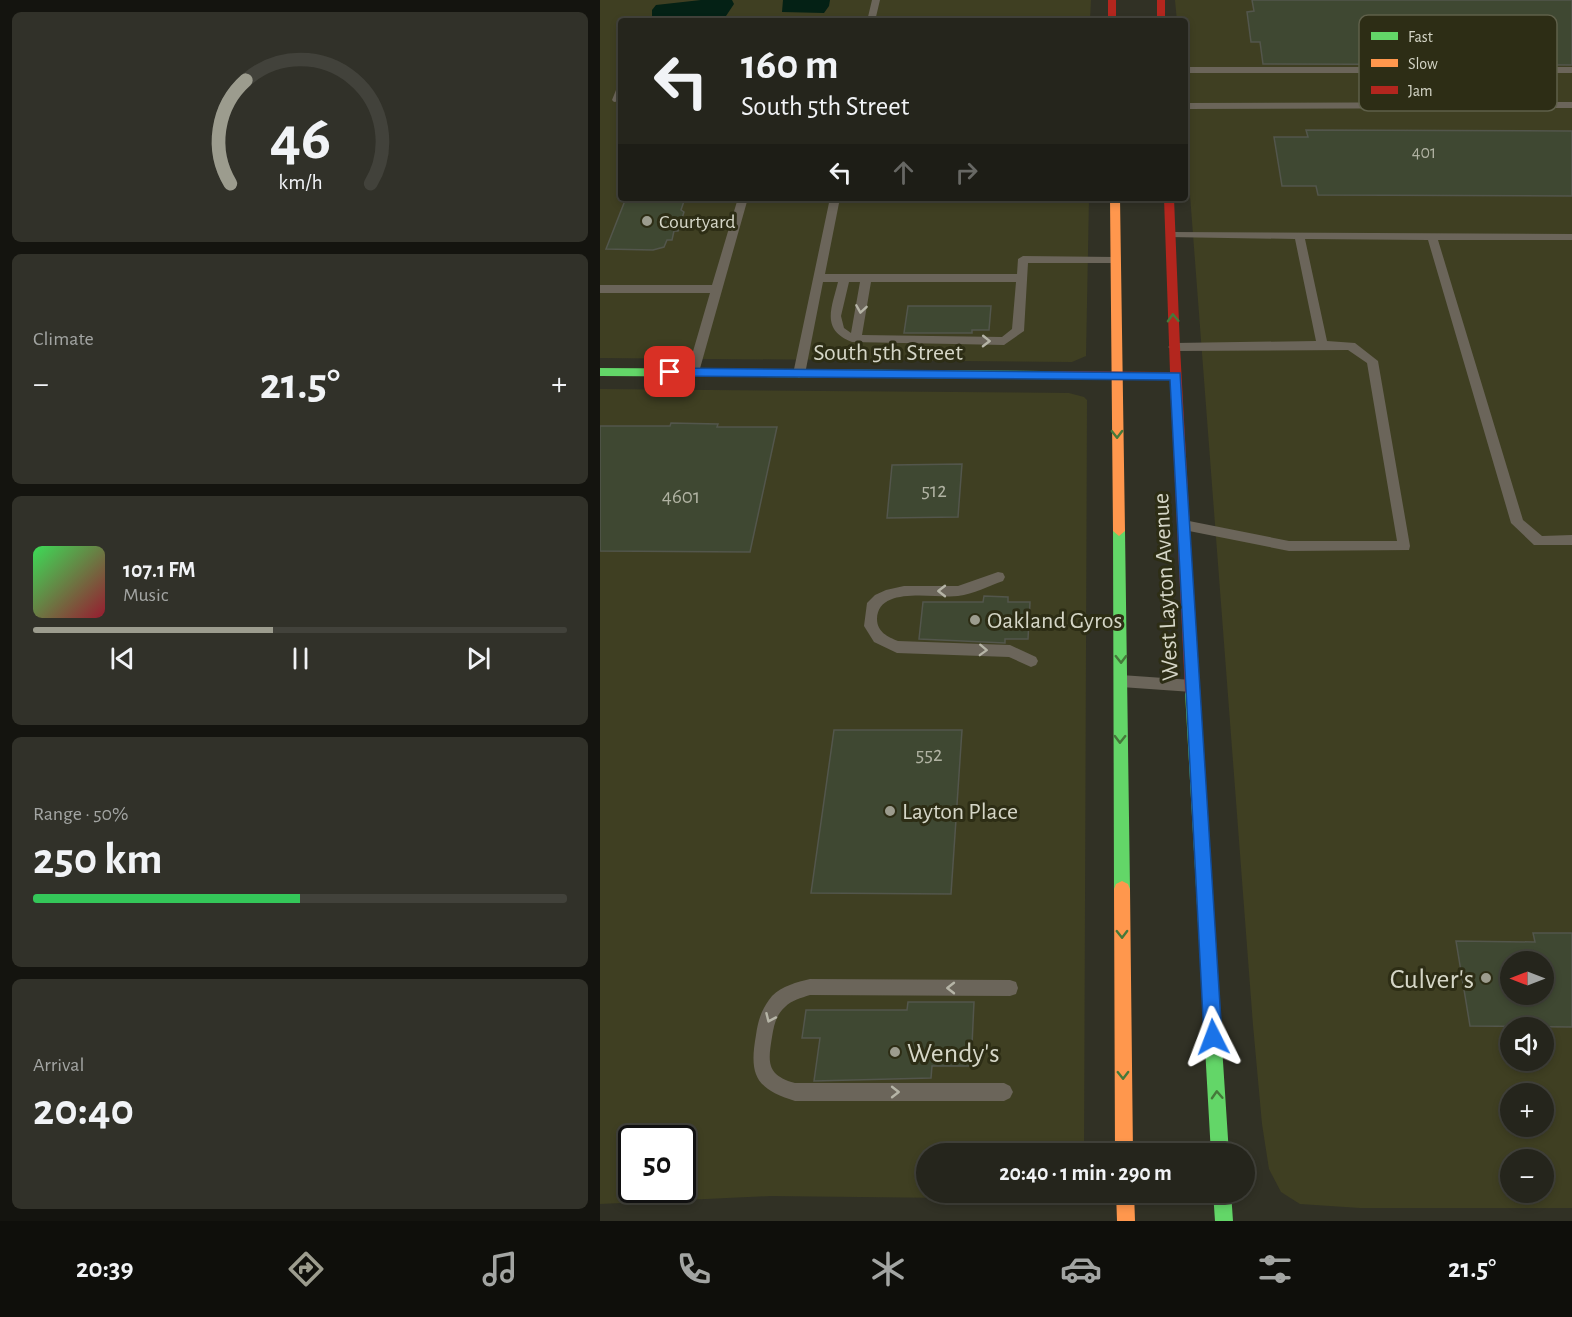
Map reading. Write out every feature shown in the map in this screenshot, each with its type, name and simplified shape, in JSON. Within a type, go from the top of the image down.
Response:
[{"type":"main road","points":[[1112,0],[1112,18]]},
{"type":"main road","points":[[1161,0],[1161,18]]},
{"type":"main road","name":"West Layton Avenue","points":[[1114,201],[1121,681],[1124,1143]]},
{"type":"main road","name":"West Layton Avenue","points":[[1169,201],[1174,347],[1192,686],[1219,1143]]},
{"type":"main road","name":"South 5th Street","points":[[600,372],[1176,376]]},
{"type":"main road","points":[[1125,1203],[1126,1221]]},
{"type":"main road","points":[[1223,1203],[1224,1221]]},
{"type":"lane","points":[[872,18],[876,0]]},
{"type":"lane","points":[[1188,70],[1359,70]]},
{"type":"lane","points":[[1557,105],[1572,105]]},
{"type":"lane","points":[[1188,106],[1359,106]]},
{"type":"lane","points":[[693,372],[742,201]]},
{"type":"lane","points":[[799,374],[834,201]]},
{"type":"lane","points":[[1171,235],[1572,237]]},
{"type":"lane","points":[[1299,235],[1322,345]]},
{"type":"lane","points":[[1432,236],[1517,523],[1539,541],[1572,540]]},
{"type":"lane","points":[[844,278],[835,323],[838,331],[844,337],[1004,341],[1018,331],[1023,259],[1115,260]]},
{"type":"lane","points":[[818,278],[1022,278]]},
{"type":"lane","points":[[856,339],[866,278]]},
{"type":"lane","points":[[600,289],[717,289]]},
{"type":"lane","points":[[1174,347],[1351,346],[1372,361],[1404,546],[1289,546],[1184,525]]},
{"type":"lane","points":[[998,577],[958,591],[897,591],[884,596],[874,605],[870,616],[871,630],[880,640],[897,647],[1010,651],[1031,661]]},
{"type":"lane","points":[[1121,681],[1192,686]]},
{"type":"lane","points":[[1004,1092],[795,1092],[778,1088],[767,1076],[760,1061],[767,1018],[779,1001],[792,992],[810,987],[1010,988]]},
{"type":"shaded area","points":[[600,0],[1091,0],[1090,18],[618,18],[618,201],[1089,201],[1086,356],[1072,362],[600,358]]},
{"type":"shaded area","points":[[701,0],[732,0],[734,4],[726,16],[717,18],[652,18],[652,10],[656,5]]},
{"type":"shaded area","points":[[783,0],[830,0],[824,13],[782,12]]},
{"type":"shaded area","points":[[1175,0],[1572,0],[1572,1208],[1360,1208],[1300,1204],[1281,1192],[1269,1169],[1262,1124],[1188,169],[1188,18],[1177,18]]},
{"type":"shaded area","points":[[600,389],[1069,393],[1084,397],[1087,400],[1084,1143],[916,1143],[916,1198],[770,1196],[696,1199],[696,1125],[618,1125],[618,1203],[621,1203],[600,1204]]},
{"type":"building","points":[[1252,0],[1572,0],[1572,65],[1557,65],[1557,15],[1359,15],[1359,64],[1263,64],[1260,42],[1251,42],[1247,12],[1254,11]]},
{"type":"building","points":[[1306,130],[1572,131],[1572,196],[1318,195],[1316,186],[1282,186],[1274,137],[1308,137]]},
{"type":"building","name":"Courtyard","points":[[625,201],[684,201],[681,210],[684,212],[678,231],[674,231],[672,240],[667,240],[664,247],[653,250],[606,249]]},
{"type":"building","points":[[908,306],[991,306],[989,330],[972,330],[972,333],[904,333]]},
{"type":"building","points":[[671,423],[718,424],[717,427],[777,427],[750,552],[600,551],[600,426],[670,426]]},
{"type":"building","points":[[962,464],[958,517],[887,518],[892,465]]},
{"type":"building","name":"Oakland Gyros","points":[[984,596],[1008,597],[1008,602],[1030,602],[1028,639],[1005,639],[1005,643],[919,639],[923,602],[983,602]]},
{"type":"building","name":"Layton Place","points":[[834,730],[962,730],[951,894],[811,893]]},
{"type":"building","name":"Culver's","points":[[1533,933],[1572,933],[1572,1027],[1554,1027],[1554,1017],[1500,1017],[1500,1026],[1470,1026],[1456,941],[1535,942]]},
{"type":"building","name":"Wendy's","points":[[908,1002],[974,1002],[971,1066],[932,1066],[931,1078],[814,1081],[820,1038],[802,1038],[806,1010],[907,1010]]},
{"type":"traffic: fast","points":[[600,372],[1043,375]]},
{"type":"traffic: fast","points":[[1119,531],[1122,889]]},
{"type":"traffic: fast","points":[[1192,692],[1219,1143]]},
{"type":"traffic: fast","points":[[1223,1203],[1224,1221]]},
{"type":"traffic: slow","points":[[1115,201],[1119,531]]},
{"type":"traffic: slow","points":[[1122,889],[1124,1143]]},
{"type":"traffic: slow","points":[[1125,1203],[1126,1221]]},
{"type":"traffic: jam","points":[[1112,0],[1112,18]]},
{"type":"traffic: jam","points":[[1161,0],[1161,18]]},
{"type":"traffic: jam","points":[[1169,201],[1174,347],[1192,692]]},
{"type":"traffic: jam","points":[[1043,375],[1176,376]]},
{"type":"place","name":"Courtyard","points":[[647,221]]},
{"type":"place","name":"Oakland Gyros","points":[[975,620]]},
{"type":"place","name":"Layton Place","points":[[890,811]]},
{"type":"place","name":"Culver's","points":[[1486,978]]},
{"type":"place","name":"Wendy's","points":[[895,1052]]},
{"type":"route","points":[[670,372],[1176,376],[1213,1037]]}]
